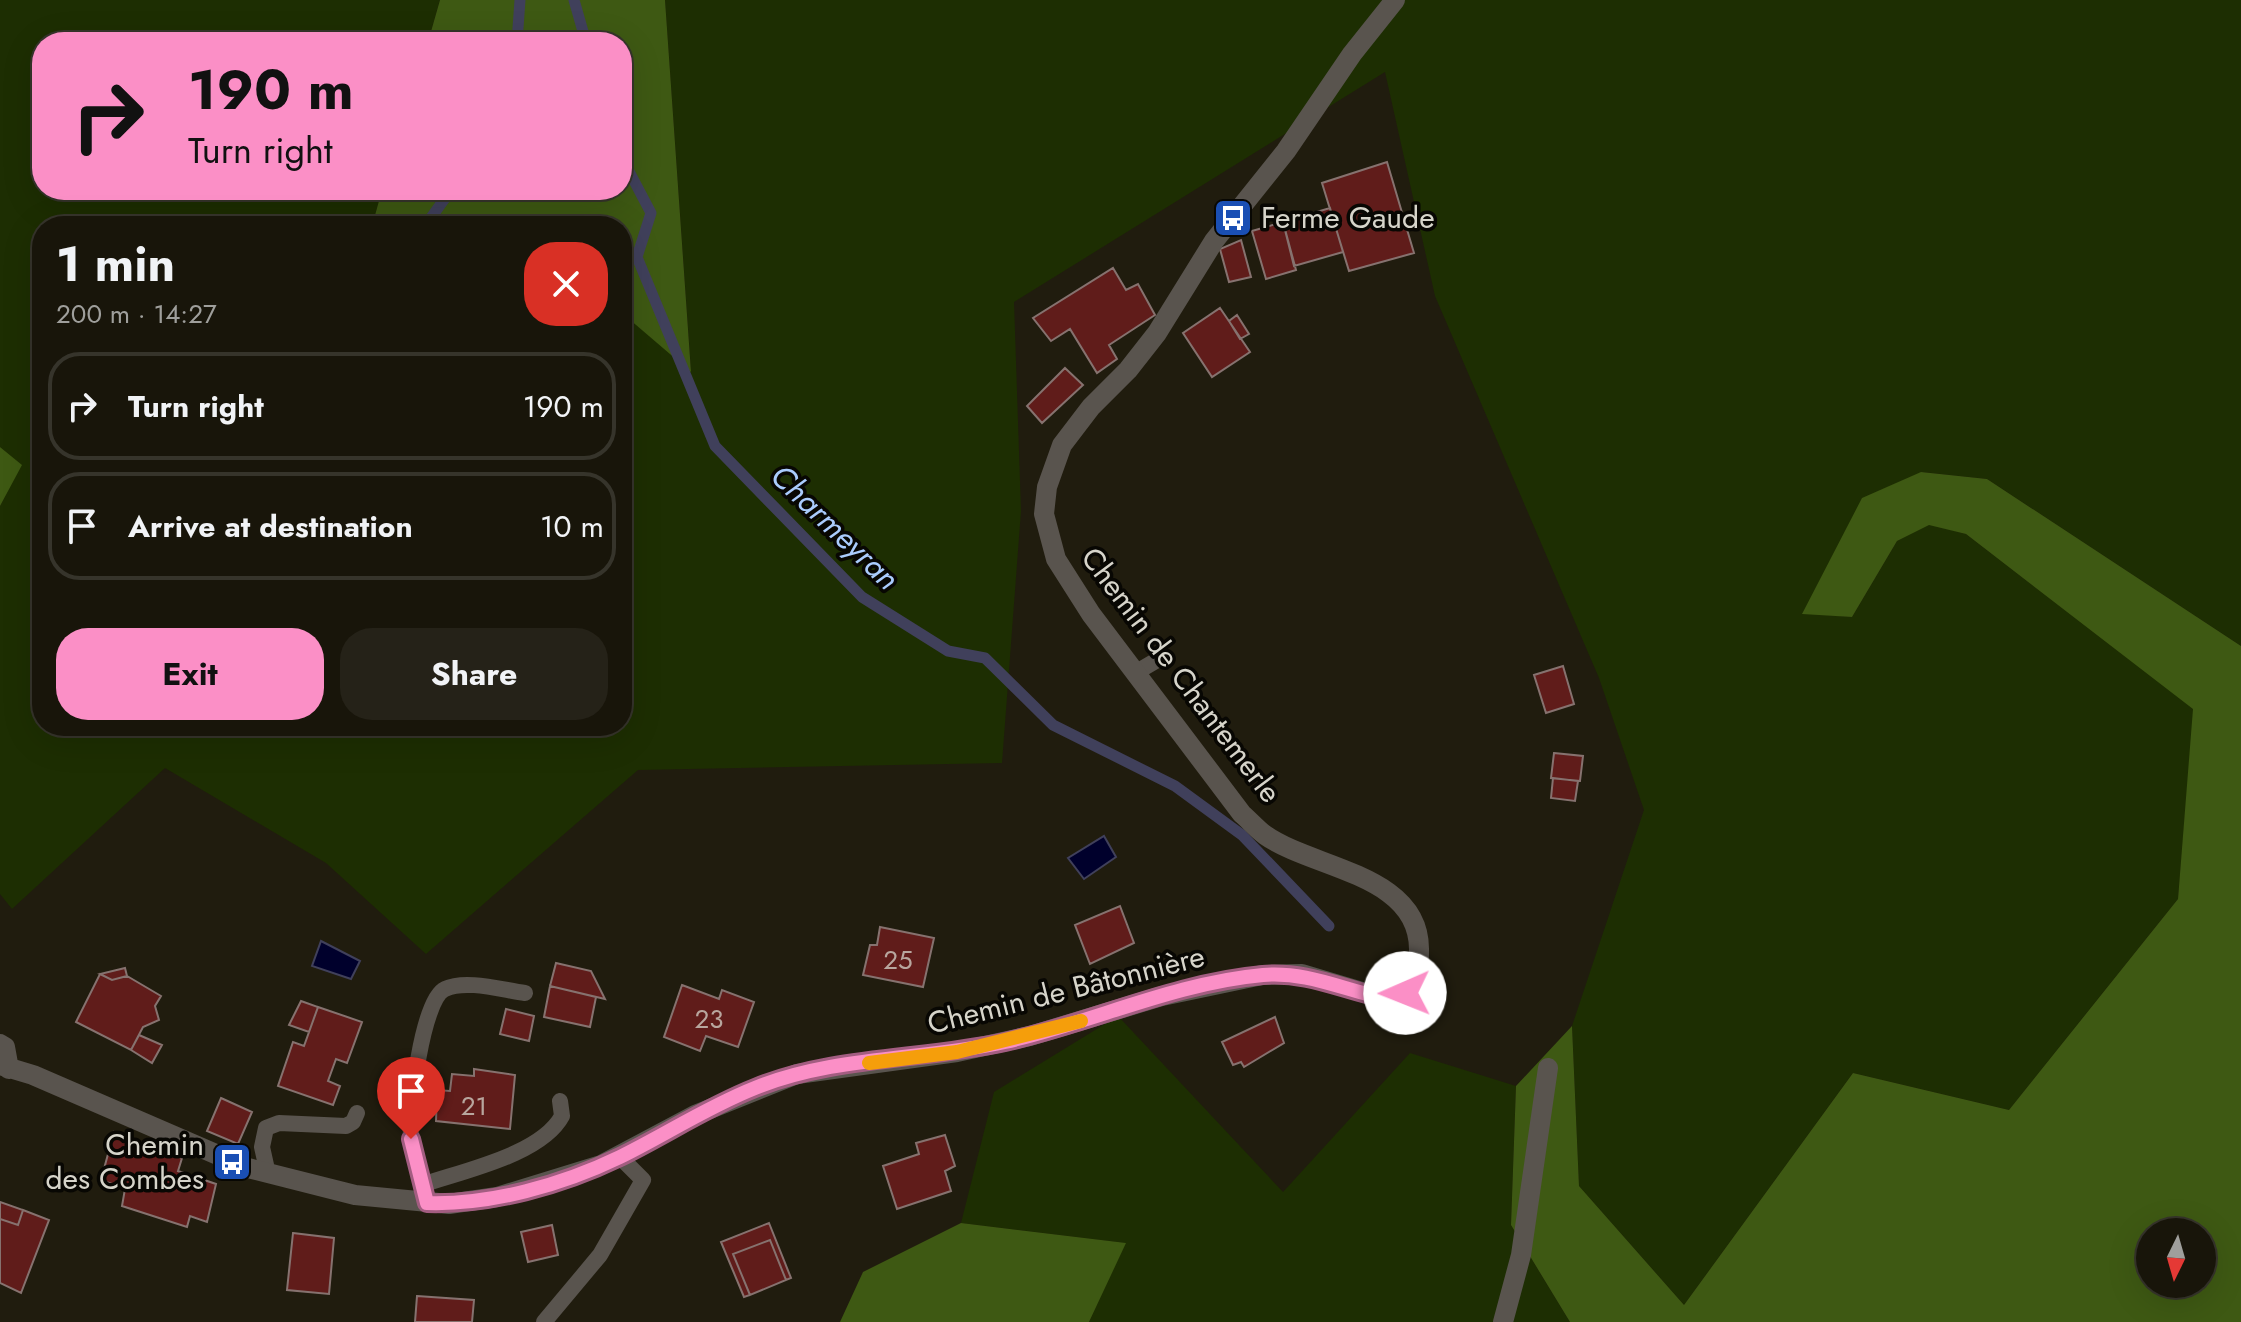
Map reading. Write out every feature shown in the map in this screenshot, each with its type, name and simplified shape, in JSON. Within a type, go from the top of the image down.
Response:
[{"type":"street","name":"Chemin de Chantemerle","points":[[1379,997],[1393,1000],[1405,993],[1416,976],[1420,937],[1414,919],[1398,899],[1377,886],[1265,835],[1242,814],[1135,673],[1056,559],[1044,514],[1047,487],[1062,445],[1091,407],[1128,370],[1157,333],[1214,241],[1286,151],[1352,54],[1395,0]]},
{"type":"street","name":"Chemin de Bâtonnière","points":[[4,1067],[33,1075],[159,1133],[268,1174],[355,1195],[497,1197],[549,1183],[620,1157],[695,1115],[797,1074],[957,1052],[1030,1036],[1162,996],[1262,975],[1302,974],[1379,997]]},
{"type":"street","points":[[0,1044],[5,1047],[4,1067]]},
{"type":"street","points":[[1503,1322],[1521,1255],[1548,1068]]},
{"type":"lane","points":[[1135,673],[1164,656]]},
{"type":"lane","points":[[525,993],[467,986],[446,987],[435,995],[426,1024],[410,1116],[424,1194],[545,1137],[562,1116],[560,1101]]},
{"type":"lane","points":[[268,1174],[262,1147],[266,1128],[279,1123],[346,1126],[353,1122],[357,1113]]},
{"type":"lane","points":[[544,1322],[600,1255],[643,1180],[620,1157]]},
{"type":"green space","points":[[0,0],[440,0],[431,32],[32,32],[32,200],[379,200],[375,216],[32,216],[32,736],[632,736],[632,321],[691,370],[665,0],[2241,0],[2241,646],[1987,479],[1922,472],[1862,499],[1803,613],[1852,617],[1897,541],[1929,524],[1966,534],[2194,709],[2178,899],[2009,1110],[1853,1073],[1684,1305],[1579,1186],[1572,1026],[1644,810],[1599,678],[1435,296],[1385,72],[1014,302],[1021,511],[1002,763],[638,770],[426,954],[326,863],[165,768],[12,909],[0,894],[0,506],[21,465],[0,447]]},
{"type":"green space","points":[[440,0],[665,0],[691,372],[632,322],[632,216],[375,216],[379,200],[632,200],[632,32],[431,32]]},
{"type":"green space","points":[[0,447],[22,465],[0,506]]},
{"type":"green space","points":[[1921,472],[1987,479],[2241,646],[2241,1322],[1570,1322],[1511,1225],[1516,1086],[1572,1026],[1579,1186],[1684,1305],[1853,1073],[2009,1110],[2178,899],[2193,709],[1966,534],[1929,525],[1897,541],[1852,617],[1802,614],[1862,498]]},
{"type":"green space","points":[[1118,1016],[1283,1192],[1410,1053],[1516,1086],[1511,1225],[1570,1322],[1089,1322],[1125,1243],[961,1223],[994,1092]]},
{"type":"green space","points":[[961,1223],[1126,1243],[1089,1322],[840,1322],[863,1272]]},
{"type":"water","points":[[1104,836],[1116,857],[1084,879],[1068,858]]},
{"type":"water","points":[[321,941],[360,961],[351,979],[312,966]]},
{"type":"building","points":[[1387,162],[1414,253],[1349,271],[1322,183]]},
{"type":"building","points":[[1330,208],[1343,252],[1294,266],[1283,222]]},
{"type":"building","points":[[1283,222],[1296,270],[1266,279],[1252,231]]},
{"type":"building","points":[[1241,240],[1251,277],[1229,282],[1220,249]]},
{"type":"building","points":[[1113,268],[1126,290],[1138,284],[1155,315],[1109,345],[1117,359],[1097,373],[1070,329],[1051,341],[1033,318]]},
{"type":"building","points":[[1220,308],[1250,352],[1212,377],[1183,333]]},
{"type":"building","points":[[1237,315],[1249,334],[1240,339],[1229,321]]},
{"type":"building","points":[[1065,368],[1083,385],[1042,423],[1027,406]]},
{"type":"building","points":[[1563,666],[1574,704],[1546,713],[1534,675]]},
{"type":"building","points":[[1554,753],[1583,756],[1580,781],[1551,778]]},
{"type":"building","points":[[1553,778],[1578,781],[1575,801],[1551,798]]},
{"type":"building","points":[[1120,906],[1134,943],[1090,964],[1075,925]]},
{"type":"building","points":[[880,927],[934,938],[923,987],[863,975],[870,945],[877,945]]},
{"type":"building","points":[[556,963],[591,971],[605,999],[550,986]]},
{"type":"building","points":[[125,968],[127,976],[112,980],[100,974]]},
{"type":"building","points":[[100,974],[112,980],[127,976],[161,996],[155,1006],[159,1020],[143,1027],[131,1050],[76,1022]]},
{"type":"building","points":[[682,985],[719,999],[722,990],[754,1002],[738,1047],[706,1036],[700,1051],[664,1037]]},
{"type":"building","points":[[550,986],[596,997],[590,1027],[544,1017]]},
{"type":"building","points":[[301,1001],[318,1007],[309,1032],[289,1025]]},
{"type":"building","points":[[318,1007],[362,1022],[347,1063],[336,1059],[328,1081],[340,1086],[333,1105],[278,1086],[293,1042],[304,1046]]},
{"type":"building","points":[[506,1009],[534,1016],[529,1041],[500,1034]]},
{"type":"building","points":[[1275,1017],[1284,1043],[1244,1067],[1241,1062],[1233,1065],[1222,1042]]},
{"type":"building","points":[[139,1035],[162,1045],[152,1063],[131,1050]]},
{"type":"building","points":[[474,1069],[515,1075],[510,1129],[436,1121],[437,1090],[450,1091],[452,1074],[474,1076]]},
{"type":"building","points":[[221,1098],[252,1112],[238,1144],[207,1131]]},
{"type":"building","points":[[114,1132],[182,1158],[178,1171],[216,1184],[207,1222],[190,1216],[187,1227],[122,1206],[125,1189],[101,1180]]},
{"type":"building","points":[[945,1135],[955,1166],[945,1171],[951,1191],[897,1209],[883,1166],[919,1154],[916,1143]]},
{"type":"building","points":[[0,1202],[23,1210],[18,1225],[0,1219]]},
{"type":"building","points":[[23,1210],[49,1220],[21,1293],[0,1283],[0,1219],[18,1225]]},
{"type":"building","points":[[769,1223],[791,1278],[786,1280],[770,1240],[733,1254],[750,1295],[744,1297],[721,1242]]},
{"type":"building","points":[[552,1225],[558,1255],[528,1262],[521,1232]]},
{"type":"building","points":[[293,1233],[334,1238],[329,1294],[287,1290]]},
{"type":"building","points":[[770,1240],[786,1280],[750,1295],[733,1254]]},
{"type":"building","points":[[417,1296],[474,1300],[472,1322],[415,1322]]},
{"type":"waterway","points":[[518,32],[520,0]]},
{"type":"waterway","name":"Charmeyran","points":[[574,0],[583,32]]},
{"type":"waterway","name":"Charmeyran","points":[[632,177],[651,213],[637,257],[715,446],[862,597],[948,651],[985,658],[1053,725],[1175,786],[1242,835],[1329,926]]},
{"type":"waterway","points":[[432,216],[444,200]]},
{"type":"slow traffic","points":[[869,1063],[957,1052],[1081,1021]]},
{"type":"place","name":"Ferme Gaude","points":[[1233,218]]},
{"type":"place","name":"Chemin des Combes","points":[[232,1162]]},
{"type":"route","points":[[411,1139],[427,1203],[449,1204],[497,1197],[601,1165],[695,1115],[797,1074],[852,1064],[957,1052],[1030,1036],[1162,996],[1262,975],[1302,974],[1393,1000],[1405,993]]}]
